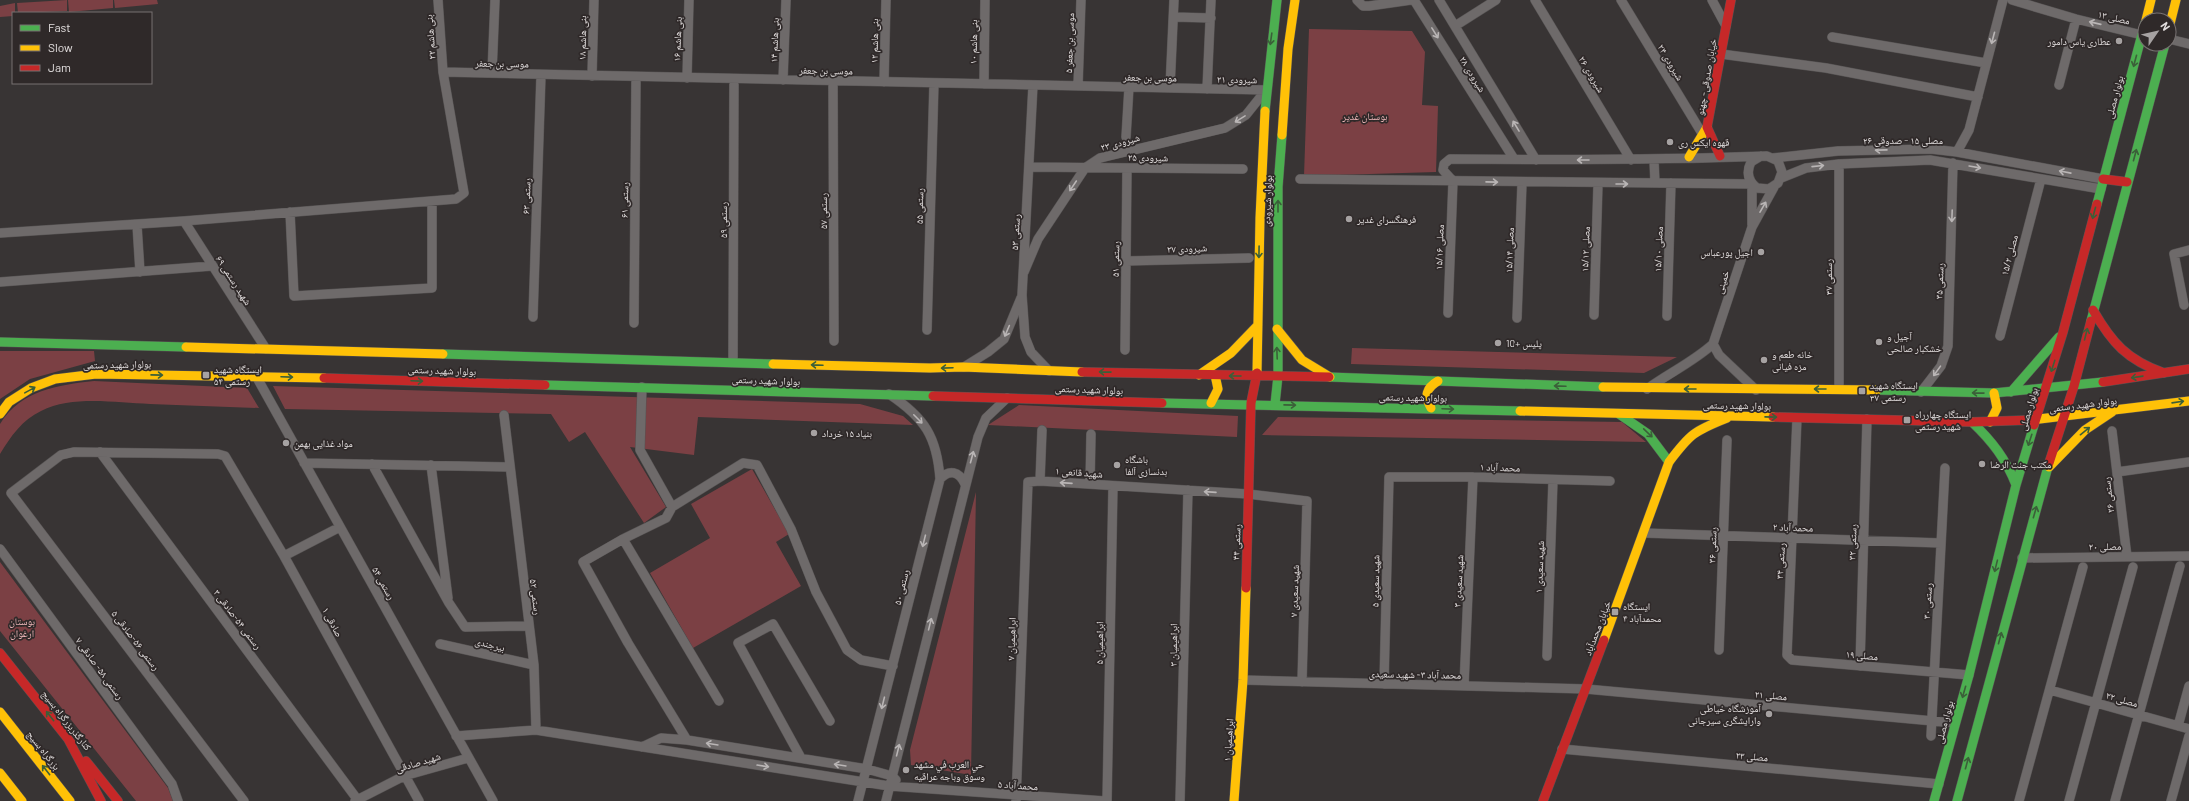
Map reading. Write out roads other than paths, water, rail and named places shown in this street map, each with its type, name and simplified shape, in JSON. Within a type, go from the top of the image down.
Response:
[{"type":"main road","name":"بولوار شیرودی","points":[[1251,403],[1257,376],[1261,170],[1266,90],[1277,0]]},
{"type":"main road","name":"بولوار شیرودی","points":[[1275,404],[1278,376],[1278,187],[1288,49],[1295,0]]},
{"type":"main road","name":"خیابان صدوقی- چهنو","points":[[1720,156],[1705,131],[1731,0]]},
{"type":"main road","points":[[2148,12],[2151,0]]},
{"type":"main road","points":[[2173,12],[2176,0]]},
{"type":"main road","name":"بولوار مصلی","points":[[1934,801],[1969,675],[2016,484],[2064,332],[2137,52]]},
{"type":"main road","points":[[1957,801],[2047,468],[2074,386],[2092,310],[2163,52]]},
{"type":"main road","points":[[1689,157],[1705,131]]},
{"type":"main road","points":[[2103,179],[2127,182]]},
{"type":"main road","points":[[2092,310],[2106,334],[2115,345],[2143,366],[2164,373]]},
{"type":"main road","points":[[1199,375],[1232,353],[1258,325]]},
{"type":"main road","points":[[1277,329],[1302,360],[1330,377]]},
{"type":"main road","points":[[2011,392],[2064,332]]},
{"type":"main road","name":"بولوار شهید رستمی","points":[[0,342],[930,368],[963,367],[1049,372],[1330,377],[1647,389],[1839,389],[1994,393],[2074,386],[2189,369]]},
{"type":"main road","name":"بولوار شهید رستمی","points":[[0,414],[9,402],[31,388],[54,379],[96,374],[256,376],[1007,398],[1972,422],[2020,422],[2064,418],[2189,401]]},
{"type":"main road","points":[[1211,403],[1219,389],[1219,381],[1216,376]]},
{"type":"main road","points":[[1432,408],[1426,401],[1426,392],[1430,385],[1438,381]]},
{"type":"main road","points":[[1990,422],[1994,417],[1998,405],[1994,393]]},
{"type":"main road","points":[[0,410],[9,402]]},
{"type":"main road","name":"رستمی ۴۴","points":[[1243,680],[1251,403]]},
{"type":"main road","points":[[2047,468],[2085,430],[2112,412]]},
{"type":"main road","points":[[1618,413],[1645,429],[1659,443],[1669,462]]},
{"type":"main road","name":"خیابان محمدآباد","points":[[1543,801],[1644,534],[1669,462],[1686,440],[1699,429],[1732,416]]},
{"type":"main road","points":[[1972,422],[2002,451],[2016,484]]},
{"type":"main road","name":"کنارگذربزرگراه بسیج","points":[[0,653],[118,801]]},
{"type":"main road","name":"ابراهیمیان ۱","points":[[1234,801],[1243,680]]},
{"type":"main road","name":"بزرگراه بسیج","points":[[0,712],[70,801]]},
{"type":"main road","points":[[67,737],[101,801]]},
{"type":"main road","points":[[0,773],[22,801]]},
{"type":"street","name":"بنی هاشم ۲۲","points":[[432,201],[456,199],[464,193],[443,72],[438,0]]},
{"type":"street","points":[[492,73],[495,0]]},
{"type":"street","name":"بنی هاشم ۱۸","points":[[592,76],[594,0]]},
{"type":"street","name":"بنی هاشم ۱۶","points":[[687,78],[689,0]]},
{"type":"street","name":"بنی هاشم ۱۴","points":[[784,80],[786,0]]},
{"type":"street","name":"بنی هاشم ۱۲","points":[[884,82],[886,0]]},
{"type":"street","name":"بنی هاشم ۱۰","points":[[984,84],[985,0]]},
{"type":"street","name":"موسی بن جعفر ۵","points":[[1078,86],[1081,0]]},
{"type":"street","points":[[1170,88],[1174,0]]},
{"type":"street","points":[[1208,89],[1211,0]]},
{"type":"street","points":[[1356,0],[1363,6],[1369,6],[1411,0]]},
{"type":"street","name":"شیرودی ۲۸","points":[[1414,0],[1514,159]]},
{"type":"street","name":"شیرودی ۲۸","points":[[1438,0],[1536,160]]},
{"type":"street","points":[[1455,26],[1496,0]]},
{"type":"street","name":"شیرودی ۲۶","points":[[1535,0],[1631,160]]},
{"type":"street","name":"شیرودی ۲۴","points":[[1621,0],[1705,131]]},
{"type":"street","points":[[1712,0],[1726,26]]},
{"type":"street","points":[[1957,152],[1969,130],[2003,0]]},
{"type":"street","name":"مصلی ۱۳","points":[[2012,0],[2076,19],[2137,34]]},
{"type":"street","points":[[1174,17],[1211,18]]},
{"type":"street","points":[[2059,85],[2076,19]]},
{"type":"street","points":[[1832,37],[1986,63]]},
{"type":"street","points":[[2177,41],[2189,44]]},
{"type":"street","points":[[1721,54],[1826,68],[1978,97]]},
{"type":"street","name":"موسی بن جعفر","points":[[443,72],[1208,89]]},
{"type":"street","name":"رستمی ۶۳","points":[[533,317],[541,75]]},
{"type":"street","name":"رستمی ۶۱","points":[[634,323],[636,77]]},
{"type":"street","name":"رستمی ۵۹","points":[[733,362],[734,79]]},
{"type":"street","name":"رستمی ۵۷","points":[[833,81],[834,340]]},
{"type":"street","name":"رستمی ۵۵","points":[[927,330],[934,83]]},
{"type":"street","name":"رستمی ۵۳","points":[[1033,85],[1022,295],[1025,337],[1032,352],[1049,372]]},
{"type":"street","points":[[1126,138],[1129,88]]},
{"type":"street","name":"شیرودی ۲۱","points":[[1208,89],[1266,90]]},
{"type":"street","name":"شیرودی ۲۳","points":[[1024,272],[1038,239],[1085,168],[1100,158],[1225,128],[1246,115],[1266,90]]},
{"type":"street","name":"مصلی ۱۵ - صدوقی ۲۶","points":[[1773,158],[1838,151],[1932,149],[1957,152],[2103,179]]},
{"type":"street","points":[[1453,181],[1443,170],[1444,164],[1450,159],[1654,160],[1720,156],[1761,156],[1773,158],[1781,166],[1781,178],[1774,187],[1752,227]]},
{"type":"street","points":[[1752,227],[1752,184],[1748,173],[1752,162],[1761,156]]},
{"type":"street","points":[[1654,160],[1654,184]]},
{"type":"street","name":"مصلی ۱۵ - صدوقی ۲۶","points":[[1781,178],[1806,168],[1839,164],[1930,160],[2101,189]]},
{"type":"street","name":"رستمی ۳۵","points":[[1921,392],[1940,366],[1948,346],[1953,163]]},
{"type":"street","name":"رستمی ۳۷","points":[[1839,164],[1839,389]]},
{"type":"street","name":"شیرودی ۲۵","points":[[1029,167],[1243,170]]},
{"type":"street","name":"رستمی ۵۱","points":[[1125,350],[1127,168]]},
{"type":"street","points":[[1300,179],[1598,184],[1752,184],[1763,190],[1774,187]]},
{"type":"street","name":"مصلی ۱۵/۲","points":[[2000,336],[2041,179]]},
{"type":"street","name":"مصلی ۱۵/۱۶","points":[[1448,313],[1453,181]]},
{"type":"street","name":"مصلی ۱۵/۱۴","points":[[1517,318],[1522,183]]},
{"type":"street","name":"مصلی ۱۵/۱۰","points":[[1667,316],[1671,183]]},
{"type":"street","name":"مصلی ۱۵/۱۲","points":[[1594,315],[1598,184]]},
{"type":"street","points":[[0,233],[184,221],[290,212],[432,201],[432,288],[294,296],[290,212]]},
{"type":"street","name":"شهید رستمی ۶۹","points":[[184,221],[266,349]]},
{"type":"street","points":[[137,224],[140,272]]},
{"type":"street","name":"خمینی","points":[[1713,344],[1752,227]]},
{"type":"street","points":[[2184,305],[2174,254],[2189,250]]},
{"type":"street","name":"شیرودی ۲۷","points":[[1126,261],[1249,258]]},
{"type":"street","points":[[0,282],[212,266]]},
{"type":"street","points":[[963,367],[988,352],[1004,339],[1022,295]]},
{"type":"street","points":[[1647,389],[1670,372],[1695,360],[1713,344],[1719,356],[1756,390]]},
{"type":"street","name":"رستمی ۵۴","points":[[256,376],[493,801]]},
{"type":"street","points":[[642,387],[640,450],[672,507]]},
{"type":"street","name":"رستمی ۵۰","points":[[858,801],[940,479],[938,457],[933,440],[922,422],[901,402],[889,394]]},
{"type":"street","points":[[886,801],[978,437],[986,418],[1007,398]]},
{"type":"street","name":"رستمی ۵۲","points":[[504,415],[509,467],[534,665],[536,730]]},
{"type":"street","name":"رستمی ۳۴","points":[[1789,658],[1786,655],[1797,418]]},
{"type":"street","name":"رستمی ۳۲","points":[[1860,666],[1867,419]]},
{"type":"street","points":[[1040,481],[1042,430]]},
{"type":"street","name":"رستمی ۲۶","points":[[2112,431],[2127,557]]},
{"type":"street","points":[[1090,484],[1091,434]]},
{"type":"street","name":"رستمی ۳۶","points":[[1719,650],[1727,440]]},
{"type":"street","name":"رستمی ۵۶-صادقی ۵","points":[[100,452],[74,452],[61,455],[11,493],[244,801]]},
{"type":"street","name":"صادقی ۱","points":[[100,452],[218,454],[225,456],[284,556],[419,801]]},
{"type":"street","name":"رستمی ۵۴-صادقی ۳","points":[[100,452],[356,800]]},
{"type":"street","points":[[2117,472],[2189,462]]},
{"type":"street","points":[[304,463],[509,467]]},
{"type":"street","points":[[687,740],[628,643],[583,562],[623,538],[666,518],[672,507],[743,463],[757,465],[791,529],[816,592],[847,650],[862,660],[892,666]]},
{"type":"street","points":[[372,464],[449,603],[465,627],[529,626]]},
{"type":"street","points":[[431,466],[449,603]]},
{"type":"street","name":"رستمی ۳۰","points":[[1931,736],[1945,468]]},
{"type":"street","points":[[940,479],[946,473],[954,472],[962,476],[965,484]]},
{"type":"street","name":"محمد آباد ۱","points":[[1389,477],[1474,477],[1610,481]]},
{"type":"street","name":"شهید سعیدی ۵","points":[[1384,684],[1389,477]]},
{"type":"street","name":"شهید سعیدی ۳","points":[[1464,686],[1474,477]]},
{"type":"street","name":"شهید سعیدی ۱","points":[[1547,656],[1553,480]]},
{"type":"street","name":"شهید قانعی ۱","points":[[1028,482],[1040,481],[1248,494],[1307,501]]},
{"type":"street","name":"ابراهیمیان ۷","points":[[1016,799],[1028,482]]},
{"type":"street","name":"ابراهیمیان ۵","points":[[1106,801],[1113,486]]},
{"type":"street","name":"ابراهیمیان ۳","points":[[1180,801],[1188,490]]},
{"type":"street","name":"شهید سعیدی ۷","points":[[1302,682],[1307,501]]},
{"type":"street","points":[[284,556],[340,527]]},
{"type":"street","name":"محمد آباد ۲","points":[[1644,534],[1941,543]]},
{"type":"street","points":[[623,538],[719,701]]},
{"type":"street","name":"رستمی ۵۸- صادقی ۷","points":[[0,549],[172,784],[178,801]]},
{"type":"street","name":"مصلی ۲۰","points":[[2022,558],[2189,556]]},
{"type":"street","points":[[2116,801],[2180,566]]},
{"type":"street","points":[[2069,801],[2133,567]]},
{"type":"street","points":[[2019,801],[2083,568]]},
{"type":"street","points":[[801,758],[738,643],[773,624],[830,721]]},
{"type":"street","name":"بیرجندی","points":[[440,644],[534,665]]},
{"type":"street","name":"مصلی ۱۹","points":[[1789,658],[1860,666],[1969,675]]},
{"type":"street","name":"محمد آباد ۳- شهید سعیدی","points":[[1243,680],[1586,689]]},
{"type":"street","points":[[2178,726],[2189,686]]},
{"type":"street","name":"مصلی ۲۱","points":[[1586,689],[1955,723]]},
{"type":"street","name":"مصلی ۲۲","points":[[2050,690],[2189,729]]},
{"type":"street","name":"محمد آباد ۵","points":[[456,736],[536,730],[889,786],[905,786],[1016,799],[1106,801]]},
{"type":"street","points":[[2171,801],[2189,736]]},
{"type":"street","points":[[642,747],[661,738],[687,740],[866,769],[892,776],[905,786]]},
{"type":"street","name":"مصلی ۲۳","points":[[1562,749],[1939,784]]},
{"type":"street","name":"شهید صادقی","points":[[356,800],[404,776],[468,758]]},
{"type":"place","name":"عطاری یاس دامور","points":[[2119,41]]},
{"type":"place","name":"قهوه ایکس ری","points":[[1670,142]]},
{"type":"place","name":"فرهنگسرای غدیر","points":[[1349,219]]},
{"type":"place","name":"اجیل پورعباس","points":[[1761,252]]},
{"type":"place","name":"آجیل و خشکبار صالحی","points":[[1879,342]]},
{"type":"place","name":"پلیس +10","points":[[1498,343]]},
{"type":"place","name":"خانه طعم و مزه فیانی","points":[[1764,360]]},
{"type":"place","name":"ایستگاه شهید رستمی ۵۴","points":[[206,375]]},
{"type":"place","name":"ایستگاه شهید رستمی ۳۷","points":[[1862,391]]},
{"type":"place","name":"ایستگاه چهارراه شهید رستمی","points":[[1907,420]]},
{"type":"place","name":"بنیاد ۱۵ خرداد","points":[[814,433]]},
{"type":"place","name":"مواد غذایی بهمن","points":[[286,443]]},
{"type":"place","name":"مكتب جنت الرضا","points":[[1982,464]]},
{"type":"place","name":"باشگاه بدنسازی آلفا","points":[[1117,465]]},
{"type":"place","name":"ایستگاه محمدآباد ۴","points":[[1615,612]]},
{"type":"place","name":"آموزشگاه خیاطی وارایشگری سیرجانی","points":[[1769,714]]},
{"type":"place","name":"حي العرب في مشهد وسوق وباجه عراقيه","points":[[906,770]]},
{"type":"park label","name":"بوستان غدیر","points":[[1365,116]]},
{"type":"park label","name":"بوستان ارغوان","points":[[22,626]]}]
